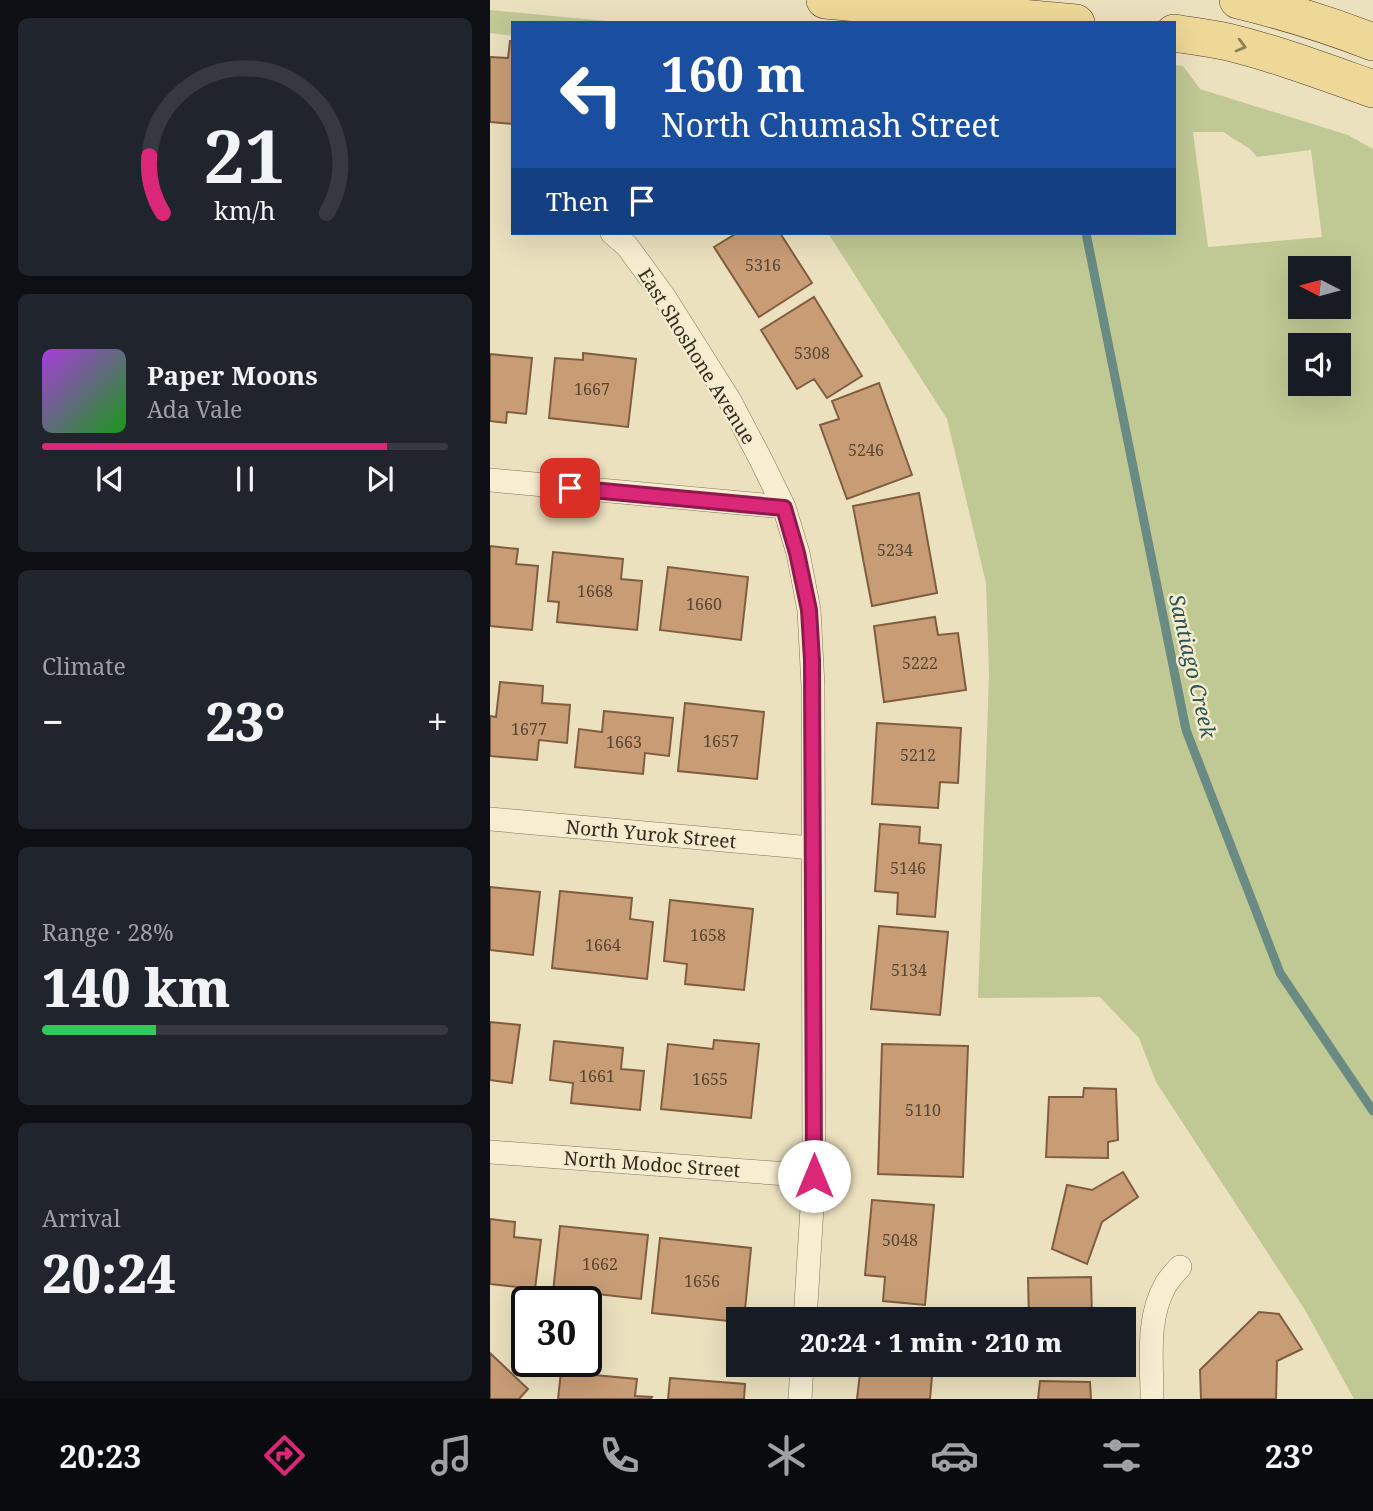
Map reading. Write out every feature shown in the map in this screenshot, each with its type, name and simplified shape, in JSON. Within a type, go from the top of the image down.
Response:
[{"type":"main road","points":[[825,0],[1056,21]]},
{"type":"main road","points":[[1238,0],[1291,14],[1373,42]]},
{"type":"main road","points":[[1176,33],[1227,42],[1284,58],[1373,89]]},
{"type":"street","name":"East Shoshone Avenue","points":[[614,235],[627,246],[663,295],[730,401],[761,460],[784,508],[809,610],[813,686],[814,1176],[806,1307]]},
{"type":"street","points":[[490,480],[784,508]]},
{"type":"street","name":"North Yurok Street","points":[[490,819],[812,848]]},
{"type":"street","name":"North Modoc Street","points":[[490,1152],[814,1176]]},
{"type":"street","points":[[1152,1399],[1152,1333],[1156,1307],[1166,1285],[1180,1267]]},
{"type":"street","points":[[800,1399],[801,1377]]},
{"type":"green space","points":[[490,10],[607,21],[511,21],[511,36],[490,33]]},
{"type":"green space","points":[[1176,65],[1183,66],[1200,89],[1348,135],[1373,149],[1373,1399],[1354,1399],[1305,1310],[1156,1082],[1139,1038],[1100,997],[978,998],[989,674],[986,583],[947,419],[829,235],[1176,235]],"holes":[[[1193,132],[1223,132],[1250,149],[1257,157],[1311,150],[1322,237],[1208,247]]]},
{"type":"building","points":[[511,41],[511,124],[490,122],[490,57],[508,58]]},
{"type":"building","points":[[734,235],[781,235],[812,283],[759,317],[714,247]]},
{"type":"building","points":[[814,297],[862,376],[827,398],[814,379],[797,389],[761,330]]},
{"type":"building","points":[[583,353],[636,359],[628,427],[549,418],[555,358],[583,360]]},
{"type":"building","points":[[490,354],[532,358],[526,414],[507,412],[506,423],[490,421]]},
{"type":"building","points":[[879,383],[912,475],[847,499],[820,425],[839,419],[832,401]]},
{"type":"building","points":[[919,493],[937,593],[872,606],[853,506]]},
{"type":"building","points":[[490,546],[518,549],[516,564],[538,566],[532,630],[490,626]]},
{"type":"building","points":[[553,552],[623,559],[621,579],[642,581],[637,630],[557,622],[559,602],[548,601]]},
{"type":"building","points":[[668,567],[748,577],[741,640],[660,630]]},
{"type":"building","points":[[935,617],[938,635],[958,633],[966,690],[884,702],[874,626]]},
{"type":"building","points":[[500,682],[543,686],[542,703],[570,705],[567,743],[539,740],[537,760],[490,756],[490,716],[496,717]]},
{"type":"building","points":[[685,703],[764,712],[757,779],[678,771]]},
{"type":"building","points":[[604,711],[673,718],[669,756],[645,753],[643,774],[575,767],[579,729],[602,732]]},
{"type":"building","points":[[877,723],[961,728],[958,783],[940,782],[938,808],[872,804]]},
{"type":"building","points":[[880,824],[920,827],[919,843],[941,845],[935,917],[897,914],[898,893],[875,891]]},
{"type":"building","points":[[490,887],[540,892],[533,955],[490,950]]},
{"type":"building","points":[[560,891],[632,898],[630,919],[653,922],[647,979],[552,968]]},
{"type":"building","points":[[670,900],[753,909],[744,990],[685,984],[687,964],[664,961]]},
{"type":"building","points":[[879,926],[948,932],[940,1015],[871,1009]]},
{"type":"building","points":[[490,1022],[520,1025],[512,1083],[490,1080]]},
{"type":"building","points":[[714,1040],[759,1044],[751,1118],[661,1109],[668,1044],[713,1049]]},
{"type":"building","points":[[554,1041],[623,1048],[621,1069],[644,1071],[640,1110],[571,1103],[573,1083],[550,1080]]},
{"type":"building","points":[[882,1044],[968,1046],[963,1177],[878,1174]]},
{"type":"building","points":[[1084,1088],[1116,1089],[1118,1140],[1108,1142],[1108,1158],[1046,1157],[1049,1097],[1083,1097]]},
{"type":"building","points":[[1123,1172],[1138,1197],[1102,1222],[1087,1264],[1052,1249],[1067,1185],[1092,1190]]},
{"type":"building","points":[[872,1200],[934,1205],[925,1305],[883,1301],[885,1277],[865,1275]]},
{"type":"building","points":[[490,1219],[515,1222],[514,1237],[541,1240],[535,1286],[490,1284]]},
{"type":"building","points":[[560,1226],[648,1235],[641,1299],[602,1295],[602,1286],[554,1286]]},
{"type":"building","points":[[660,1238],[751,1248],[745,1307],[726,1307],[726,1321],[652,1313]]},
{"type":"building","points":[[1091,1277],[1092,1307],[1029,1307],[1028,1278]]},
{"type":"building","points":[[1259,1312],[1279,1314],[1302,1349],[1277,1361],[1276,1399],[1201,1399],[1200,1370]]},
{"type":"building","points":[[490,1353],[511,1373],[511,1377],[515,1377],[528,1389],[519,1399],[490,1399]]},
{"type":"building","points":[[602,1376],[637,1379],[635,1396],[652,1397],[651,1399],[558,1399],[560,1377]]},
{"type":"building","points":[[860,1377],[932,1377],[930,1399],[857,1399]]},
{"type":"building","points":[[670,1378],[745,1384],[744,1399],[668,1399]]},
{"type":"building","points":[[1040,1381],[1090,1382],[1091,1399],[1038,1399]]},
{"type":"waterway","name":"Santiago Creek","points":[[1086,235],[1186,730],[1280,973],[1373,1111]]},
{"type":"route","points":[[570,488],[784,508],[809,610],[812,660],[814,1176]]}]
